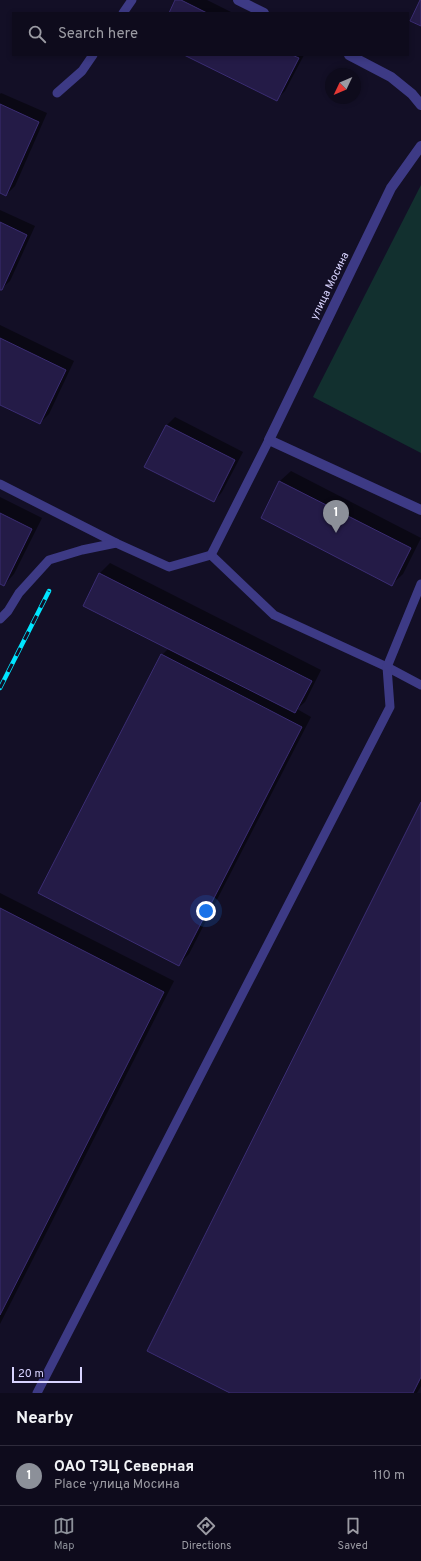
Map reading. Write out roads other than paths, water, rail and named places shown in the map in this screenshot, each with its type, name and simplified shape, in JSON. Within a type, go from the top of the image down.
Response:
[{"type":"street","points":[[238,0],[262,12]]},
{"type":"street","points":[[351,56],[392,76],[412,94],[421,105]]},
{"type":"street","name":"улица Мосина","points":[[269,440],[391,188],[421,146]]},
{"type":"street","points":[[269,440],[421,510]]},
{"type":"lane","points":[[124,12],[132,0]]},
{"type":"lane","points":[[57,93],[82,71],[92,56]]},
{"type":"lane","points":[[0,484],[116,543],[169,567],[211,556],[269,440]]},
{"type":"lane","points":[[0,619],[8,611],[19,593],[49,560],[82,550],[116,543]]},
{"type":"lane","points":[[211,556],[274,615],[387,667],[421,685]]},
{"type":"lane","points":[[37,1393],[390,707],[387,667],[421,584]]},
{"type":"railway","points":[[0,688],[49,591]]},
{"type":"place","name":"ОАО ТЭЦ Северная","points":[[336,533]]}]
